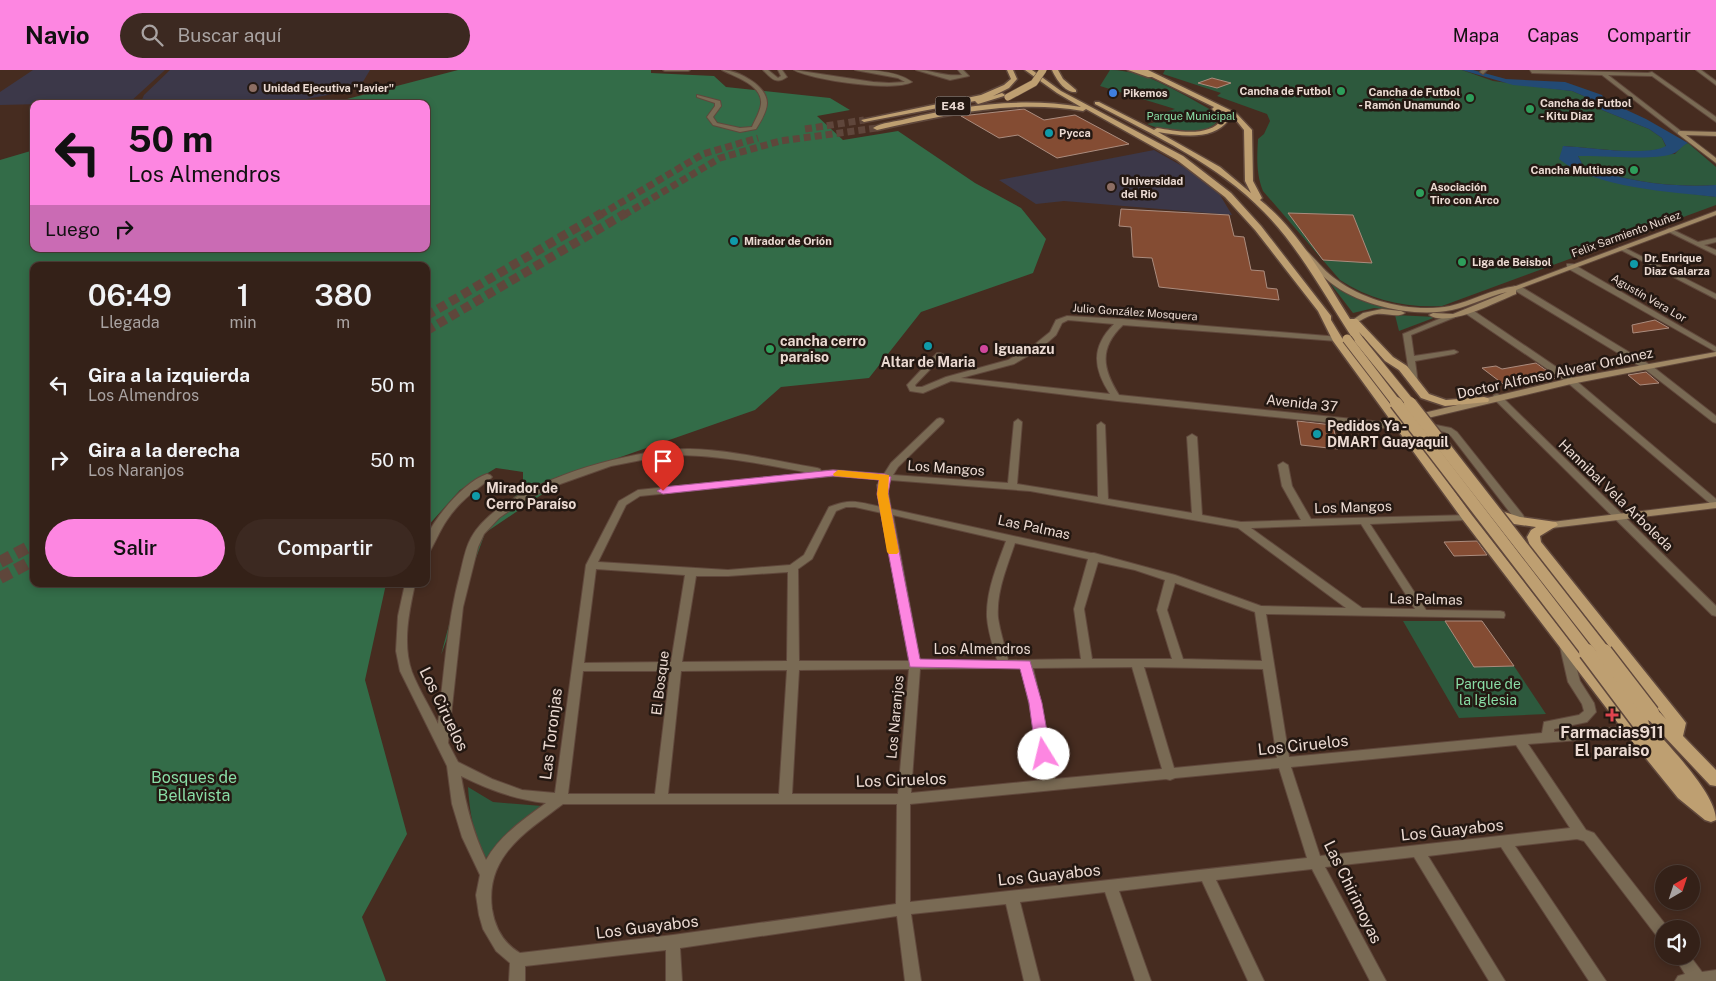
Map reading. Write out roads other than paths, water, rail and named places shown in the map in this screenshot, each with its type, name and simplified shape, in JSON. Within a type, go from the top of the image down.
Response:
[{"type":"main road","points":[[903,113],[996,92],[1012,82],[1014,76],[1010,70]]},
{"type":"main road","points":[[1018,70],[1180,158],[1228,195],[1258,228],[1322,312],[1348,340],[1536,583],[1641,723],[1699,795],[1714,818]]},
{"type":"main road","points":[[1028,70],[1059,92]]},
{"type":"main road","name":"E48","points":[[864,120],[968,104],[1005,96],[1022,85],[1032,76],[1035,70]]},
{"type":"main road","name":"E48","points":[[877,128],[1005,96],[1034,83],[1044,70]]},
{"type":"main road","points":[[1055,70],[1060,80],[1074,91],[1202,160],[1266,209]]},
{"type":"main road","points":[[1131,70],[1156,78],[1217,110],[1226,119],[1224,124],[1216,129],[1191,133],[1164,131],[1138,124]]},
{"type":"main road","points":[[1143,70],[1234,114],[1243,123],[1250,136],[1248,181],[1266,209],[1299,247],[1324,285],[1389,360],[1415,396],[1415,399],[1408,402],[1394,402],[1380,396]]},
{"type":"main road","points":[[912,120],[988,107],[1029,104],[1066,106],[1102,115]]},
{"type":"main road","points":[[885,116],[882,120],[883,122],[896,124]]},
{"type":"main road","points":[[1324,285],[1348,340],[1380,396],[1466,517],[1566,644],[1641,723],[1675,739],[1716,780]]},
{"type":"main road","points":[[1389,360],[1403,368],[1424,396],[1436,401],[1457,404],[1484,400]]},
{"type":"main road","points":[[1421,419],[1479,500],[1491,511]]},
{"type":"main road","points":[[1438,476],[1491,511],[1518,522],[1552,526]]},
{"type":"main road","points":[[1552,526],[1535,533],[1533,537],[1544,554],[1678,723],[1675,739]]},
{"type":"main road","points":[[1499,559],[1500,549],[1510,545],[1525,546],[1544,554]]},
{"type":"street","points":[[665,70],[688,70]]},
{"type":"street","points":[[699,96],[718,102],[718,106],[710,117],[715,124],[740,130],[754,128],[765,104],[760,92],[730,71],[724,70]]},
{"type":"street","points":[[765,70],[780,80],[784,77],[780,70]]},
{"type":"street","points":[[796,70],[882,86],[902,86],[909,82],[901,78],[857,70]]},
{"type":"street","points":[[918,70],[954,79],[966,76],[960,70]]},
{"type":"street","points":[[1646,70],[1716,120]]},
{"type":"street","points":[[1698,70],[1716,83]]},
{"type":"street","points":[[1531,72],[1654,76]]},
{"type":"street","points":[[1604,74],[1716,161]]},
{"type":"street","points":[[1680,133],[1716,134]]},
{"type":"street","name":"Felix Sarmiento Nuñez","points":[[1299,247],[1313,257],[1334,281],[1356,294],[1406,308],[1439,310],[1504,289],[1517,288],[1570,266],[1716,213]]},
{"type":"street","points":[[1669,230],[1716,253]]},
{"type":"street","points":[[1697,244],[1716,240]]},
{"type":"street","points":[[1621,248],[1716,297]]},
{"type":"street","name":"Agustín Vera Lor","points":[[1570,266],[1716,350]]},
{"type":"street","points":[[1517,288],[1649,368],[1716,420]]},
{"type":"street","name":"Felix Sarmiento Nuñez","points":[[1355,321],[1365,314],[1376,311],[1454,316],[1512,293],[1517,288]]},
{"type":"street","points":[[1468,311],[1571,381],[1716,505]]},
{"type":"street","points":[[1414,383],[1407,334],[1454,316]]},
{"type":"street","name":"Julio González Mosquera","points":[[940,355],[911,385],[918,391],[1011,362],[1037,347],[1053,334],[1059,322],[1067,318],[1348,340]]},
{"type":"street","points":[[1117,398],[1102,371],[1100,353],[1107,336],[1122,321]]},
{"type":"street","points":[[1410,359],[1454,352]]},
{"type":"street","name":"Doctor Alfonso Alvear Ordonez","points":[[1402,427],[1421,419],[1484,400],[1571,381],[1716,354]]},
{"type":"street","name":"Avenida 37","points":[[949,380],[1402,427]]},
{"type":"street","name":"Hannibal Vela Arboleda","points":[[1497,397],[1716,612]]},
{"type":"street","points":[[1421,419],[1454,434],[1519,517]]},
{"type":"street","points":[[885,477],[902,456],[940,421]]},
{"type":"street","points":[[1012,487],[1018,422]]},
{"type":"street","points":[[1101,425],[1103,500]]},
{"type":"street","points":[[1192,437],[1196,518]]},
{"type":"street","points":[[442,743],[461,592],[472,547],[480,532],[493,517],[515,501],[538,487],[566,477],[665,453],[690,452],[833,473]]},
{"type":"street","points":[[1283,464],[1288,486],[1307,522]]},
{"type":"street","name":"Los Mangos","points":[[647,492],[833,473],[1012,487],[1103,500],[1241,525],[1466,517]]},
{"type":"street","points":[[430,541],[436,528],[456,499],[487,477]]},
{"type":"street","name":"Los Naranjos","points":[[885,477],[882,485],[886,511],[914,664],[904,799],[903,909],[913,981]]},
{"type":"street","name":"Las Toronjas","points":[[518,960],[504,952],[495,940],[488,925],[482,900],[486,871],[502,848],[517,833],[561,799],[591,565],[622,503],[638,493],[647,492]]},
{"type":"street","name":"Las Palmas","points":[[793,568],[808,558],[832,509],[845,504],[855,504],[1094,556],[1171,577],[1260,610],[1500,615]]},
{"type":"street","points":[[1552,526],[1716,505]]},
{"type":"street","points":[[1363,520],[1423,613]]},
{"type":"street","name":"Los Mangos","points":[[1241,525],[1359,612]]},
{"type":"street","points":[[1004,665],[993,617],[994,599],[996,586],[1012,538]]},
{"type":"street","points":[[1087,664],[1079,609],[1094,556]]},
{"type":"street","points":[[591,565],[728,573],[793,568],[794,665],[785,798]]},
{"type":"street","name":"El Bosque","points":[[661,798],[676,665],[691,572]]},
{"type":"street","points":[[1171,577],[1162,610],[1179,663]]},
{"type":"street","name":"Los Ciruelos","points":[[409,587],[403,616],[402,652],[413,688],[453,766],[487,783],[522,795],[561,799],[904,799],[1170,775],[1519,740],[1641,723]]},
{"type":"street","name":"Las Chirimoyas","points":[[1260,610],[1267,665],[1284,763],[1316,862],[1378,981]]},
{"type":"street","points":[[1548,737],[1548,725],[1583,719],[1590,712],[1588,703],[1574,682],[1566,644]]},
{"type":"street","name":"Los Almendros","points":[[577,667],[1179,663],[1267,665]]},
{"type":"street","points":[[1137,664],[1170,775]]},
{"type":"street","points":[[1026,665],[1036,703],[1050,786]]},
{"type":"street","points":[[1519,740],[1583,834],[1655,923]]},
{"type":"street","points":[[453,766],[459,804],[467,829],[486,871]]},
{"type":"street","name":"Los Guayabos","points":[[518,960],[673,942],[903,909],[1583,834]]},
{"type":"street","points":[[1505,842],[1598,981]]},
{"type":"street","points":[[1418,852],[1497,981]]},
{"type":"street","points":[[1207,876],[1256,981]]},
{"type":"street","points":[[1110,886],[1143,981]]},
{"type":"street","points":[[1012,897],[1032,981]]},
{"type":"street","points":[[673,942],[674,981]]},
{"type":"street","points":[[517,981],[518,960]]},
{"type":"street","points":[[1688,965],[1698,979]]},
{"type":"street","points":[[1683,981],[1716,977]]},
{"type":"water","points":[[1462,70],[1473,70],[1506,79],[1565,82],[1602,95],[1605,100],[1646,119],[1688,143],[1678,151],[1663,156],[1578,156],[1584,167],[1632,180],[1682,185],[1716,185],[1716,197],[1634,187],[1592,176],[1574,169],[1559,159],[1563,146],[1645,151],[1666,146],[1662,138],[1649,129],[1602,110],[1586,97],[1572,91],[1513,85]]},
{"type":"tunnel","points":[[805,129],[864,120]]},
{"type":"tunnel","points":[[624,215],[720,158],[780,141],[877,128]]},
{"type":"tunnel","points":[[600,215],[703,154],[758,138]]},
{"type":"tunnel","points":[[430,314],[602,213]]},
{"type":"tunnel","points":[[430,329],[626,213]]},
{"type":"tunnel","points":[[0,562],[30,546]]},
{"type":"tunnel","points":[[0,578],[30,562]]},
{"type":"place","name":"Unidad Ejecutiva \"Javier\"","points":[[253,88]]},
{"type":"place","name":"Cancha de Futbol","points":[[1341,91]]},
{"type":"place","name":"Pikemos","points":[[1113,93]]},
{"type":"place","name":"Cancha de Futbol - Ramón Unamundo","points":[[1470,98]]},
{"type":"place","name":"Cancha de Futbol - Kitu Diaz","points":[[1530,109]]},
{"type":"place","name":"Pycca","points":[[1049,133]]},
{"type":"place","name":"Cancha Multiusos","points":[[1634,170]]},
{"type":"place","name":"Universidad del Rio","points":[[1111,187]]},
{"type":"place","name":"Asociación Tiro con Arco","points":[[1420,193]]},
{"type":"place","name":"Mirador de Orión","points":[[734,241]]},
{"type":"place","name":"Liga de Beisbol","points":[[1462,262]]},
{"type":"place","name":"Dr. Enrique Diaz Galarza","points":[[1634,264]]},
{"type":"place","name":"Altar de Maria","points":[[928,346]]},
{"type":"place","name":"cancha cerro paraiso","points":[[770,349]]},
{"type":"place","name":"Iguanazu","points":[[984,349]]},
{"type":"place","name":"Pedidos Ya - DMART Guayaquil","points":[[1317,434]]},
{"type":"place","name":"Mirador de Cerro Paraíso","points":[[476,496]]},
{"type":"place","name":"Farmacias911 El paraiso","points":[[1612,715]]},
{"type":"park label","name":"Parque Municipal","points":[[1191,116]]},
{"type":"park label","name":"Parque de la Iglesia","points":[[1488,692]]},
{"type":"park label","name":"Bosques de Bellavista","points":[[194,786]]}]
